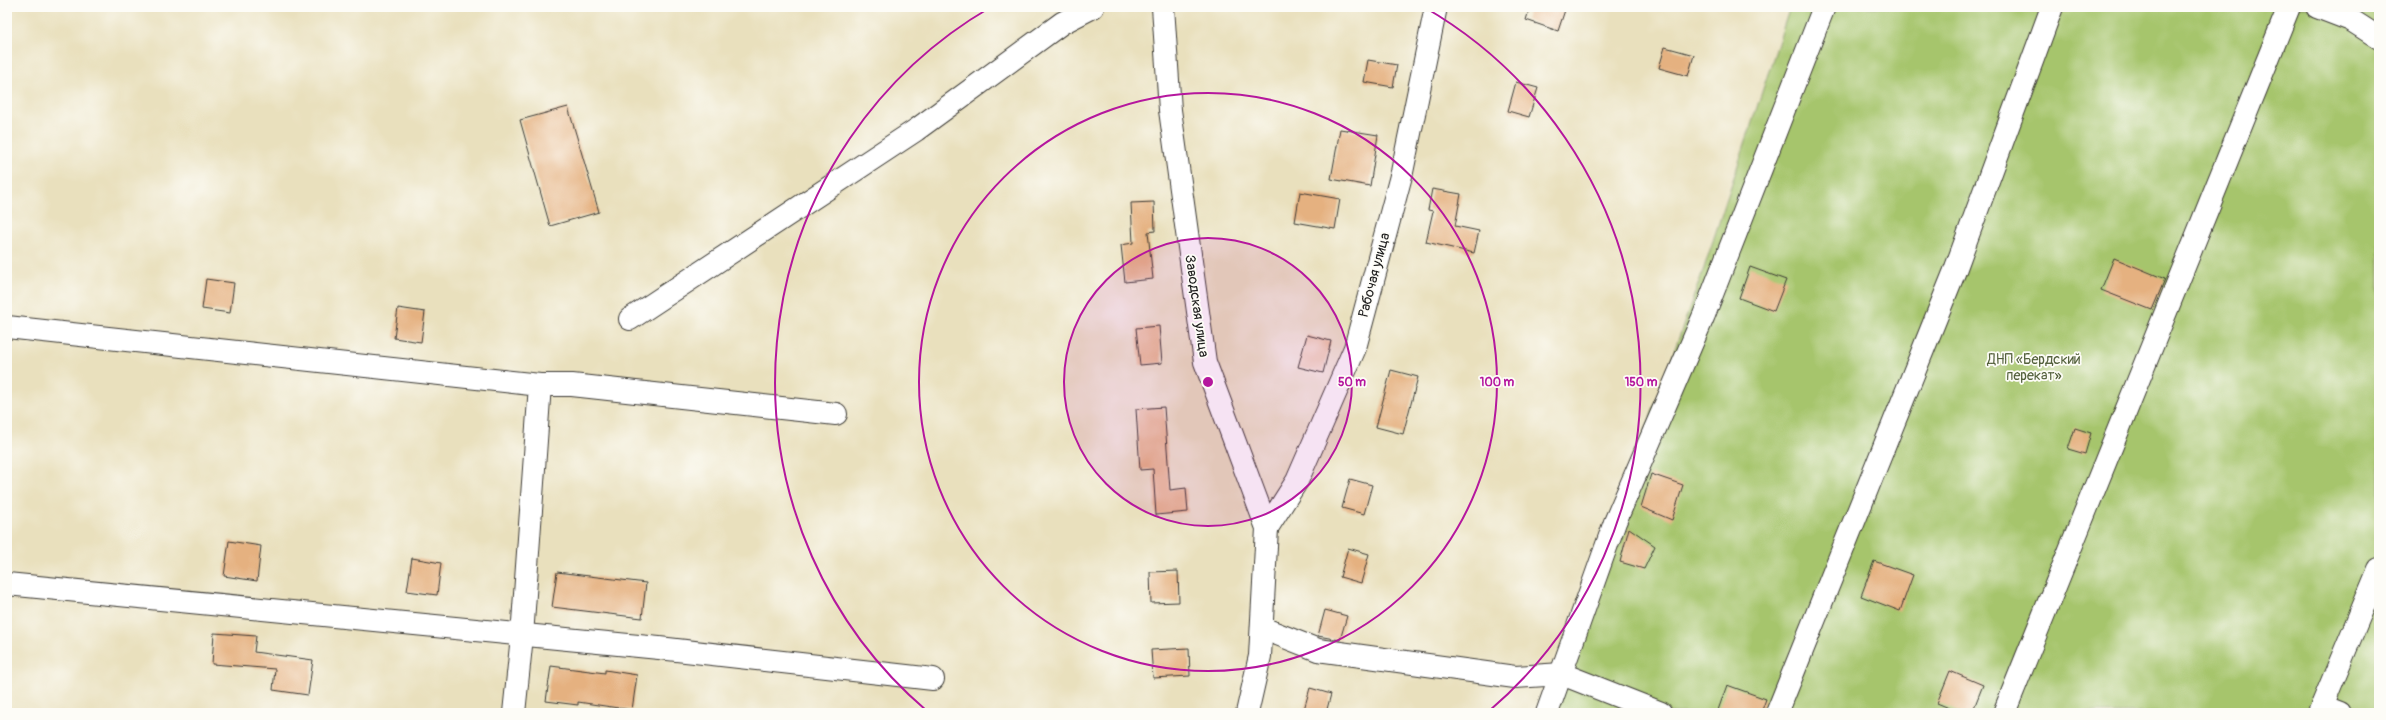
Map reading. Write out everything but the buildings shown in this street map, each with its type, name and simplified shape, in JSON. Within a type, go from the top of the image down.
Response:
[{"type":"street","points":[[630,319],[916,130],[1062,23],[1093,7]]},
{"type":"street","name":"Заводская улица","points":[[1163,7],[1170,110],[1205,362],[1268,528],[1260,656],[1247,713]]},
{"type":"street","name":"Рабочая улица","points":[[1268,528],[1297,481],[1355,348],[1402,172],[1436,7]]},
{"type":"street","points":[[1547,713],[1616,522],[1704,315],[1824,7]]},
{"type":"street","points":[[1777,713],[1954,273],[2052,7]]},
{"type":"street","points":[[2004,713],[2289,7]]},
{"type":"street","points":[[2317,7],[2351,20],[2379,38]]},
{"type":"street","points":[[7,328],[540,385],[572,386],[836,414]]},
{"type":"street","points":[[514,713],[522,636],[540,385]]},
{"type":"street","points":[[2327,711],[2379,570]]},
{"type":"street","points":[[7,584],[522,636],[659,648],[932,679]]},
{"type":"street","points":[[1262,628],[1318,650],[1515,677],[1562,674],[1661,713]]},
{"type":"green space","name":"ДНП «Бердский перекат»","points":[[1790,7],[2379,7],[2379,713],[1544,713],[1704,268]]}]
